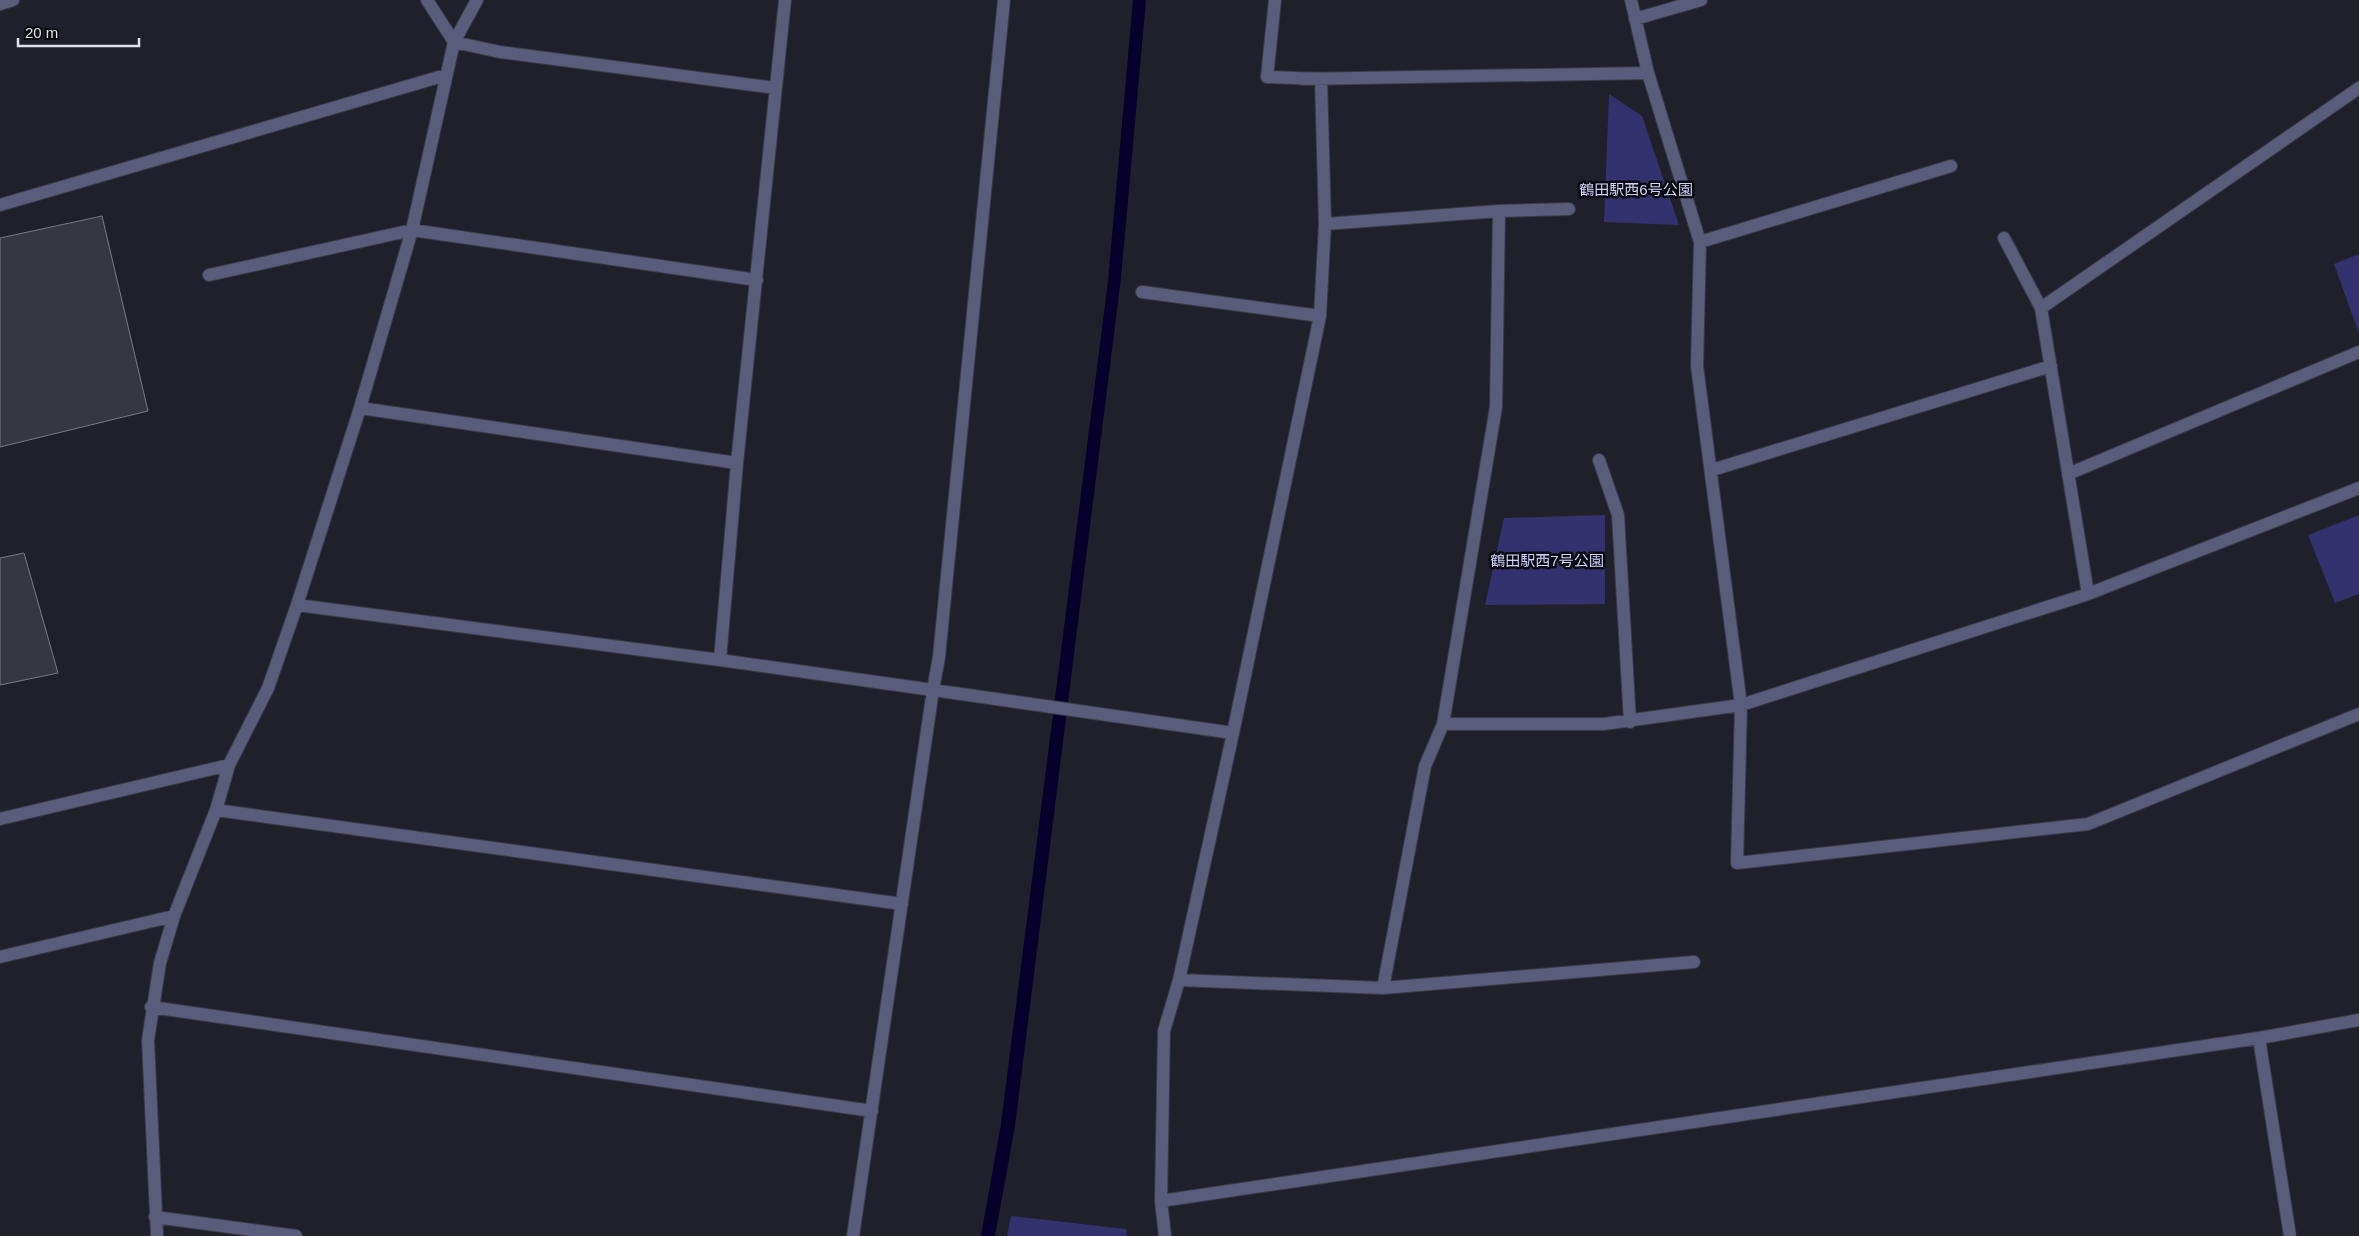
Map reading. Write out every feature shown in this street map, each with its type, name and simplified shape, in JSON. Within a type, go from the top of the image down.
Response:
[{"type":"street","points":[[0,4],[13,0]]},
{"type":"street","points":[[427,0],[454,42],[500,52],[775,88]]},
{"type":"street","points":[[157,1236],[148,1040],[160,964],[174,916],[216,810],[229,765],[268,688],[296,605],[360,408],[412,230],[454,42],[477,0]]},
{"type":"street","points":[[720,660],[737,462],[785,0]]},
{"type":"street","points":[[853,1236],[939,657],[1004,0]]},
{"type":"street","points":[[1165,1236],[1161,1201],[1164,1032],[1179,980],[1233,733],[1320,316],[1325,224],[1321,80],[1267,77],[1275,0]]},
{"type":"street","points":[[1631,0],[1648,73],[1700,242],[1697,366],[1741,705],[1737,863],[2088,824],[2358,718]]},
{"type":"street","points":[[1635,19],[1701,0]]},
{"type":"street","points":[[1301,79],[1648,73]]},
{"type":"street","points":[[0,205],[446,75]]},
{"type":"street","points":[[2041,308],[2359,88]]},
{"type":"street","points":[[1700,242],[1951,166]]},
{"type":"street","points":[[1325,224],[1499,211],[1569,209]]},
{"type":"street","points":[[1383,988],[1426,766],[1443,724],[1496,407],[1499,211]]},
{"type":"street","points":[[208,275],[412,230],[757,280]]},
{"type":"street","points":[[2004,238],[2041,308],[2088,594]]},
{"type":"street","points":[[1142,292],[1320,316]]},
{"type":"street","points":[[2068,474],[2359,352]]},
{"type":"street","points":[[1712,470],[2051,366]]},
{"type":"street","points":[[360,408],[737,462]]},
{"type":"street","points":[[1599,460],[1618,515],[1630,722]]},
{"type":"street","points":[[1443,724],[1604,724],[1630,722],[1741,705],[2088,594],[2359,488]]},
{"type":"street","points":[[296,605],[720,660],[1233,733]]},
{"type":"street","points":[[0,819],[229,765]]},
{"type":"street","points":[[216,810],[902,904]]},
{"type":"street","points":[[0,957],[174,916]]},
{"type":"street","points":[[1179,980],[1383,988],[1694,962]]},
{"type":"street","points":[[152,1006],[872,1111]]},
{"type":"street","points":[[1161,1201],[2259,1038],[2359,1020]]},
{"type":"street","points":[[2259,1038],[2290,1236]]},
{"type":"street","points":[[155,1217],[296,1236]]},
{"type":"green space","name":"鶴田駅西6号公園","points":[[1609,94],[1642,116],[1679,225],[1604,222]]},
{"type":"green space","points":[[2359,254],[2359,334],[2334,264]]},
{"type":"green space","name":"鶴田駅西7号公園","points":[[1605,515],[1605,604],[1485,605],[1504,518]]},
{"type":"green space","points":[[2359,515],[2359,594],[2335,603],[2308,535]]},
{"type":"green space","points":[[1011,1216],[1126,1229],[1127,1236],[1007,1236]]},
{"type":"shaded area","points":[[1133,0],[1146,0],[1121,278],[1015,1126],[995,1236],[981,1236],[1001,1124],[1108,281]]},
{"type":"building","points":[[102,216],[148,411],[0,447],[0,238]]},
{"type":"building","points":[[24,553],[58,673],[0,685],[0,558]]}]
